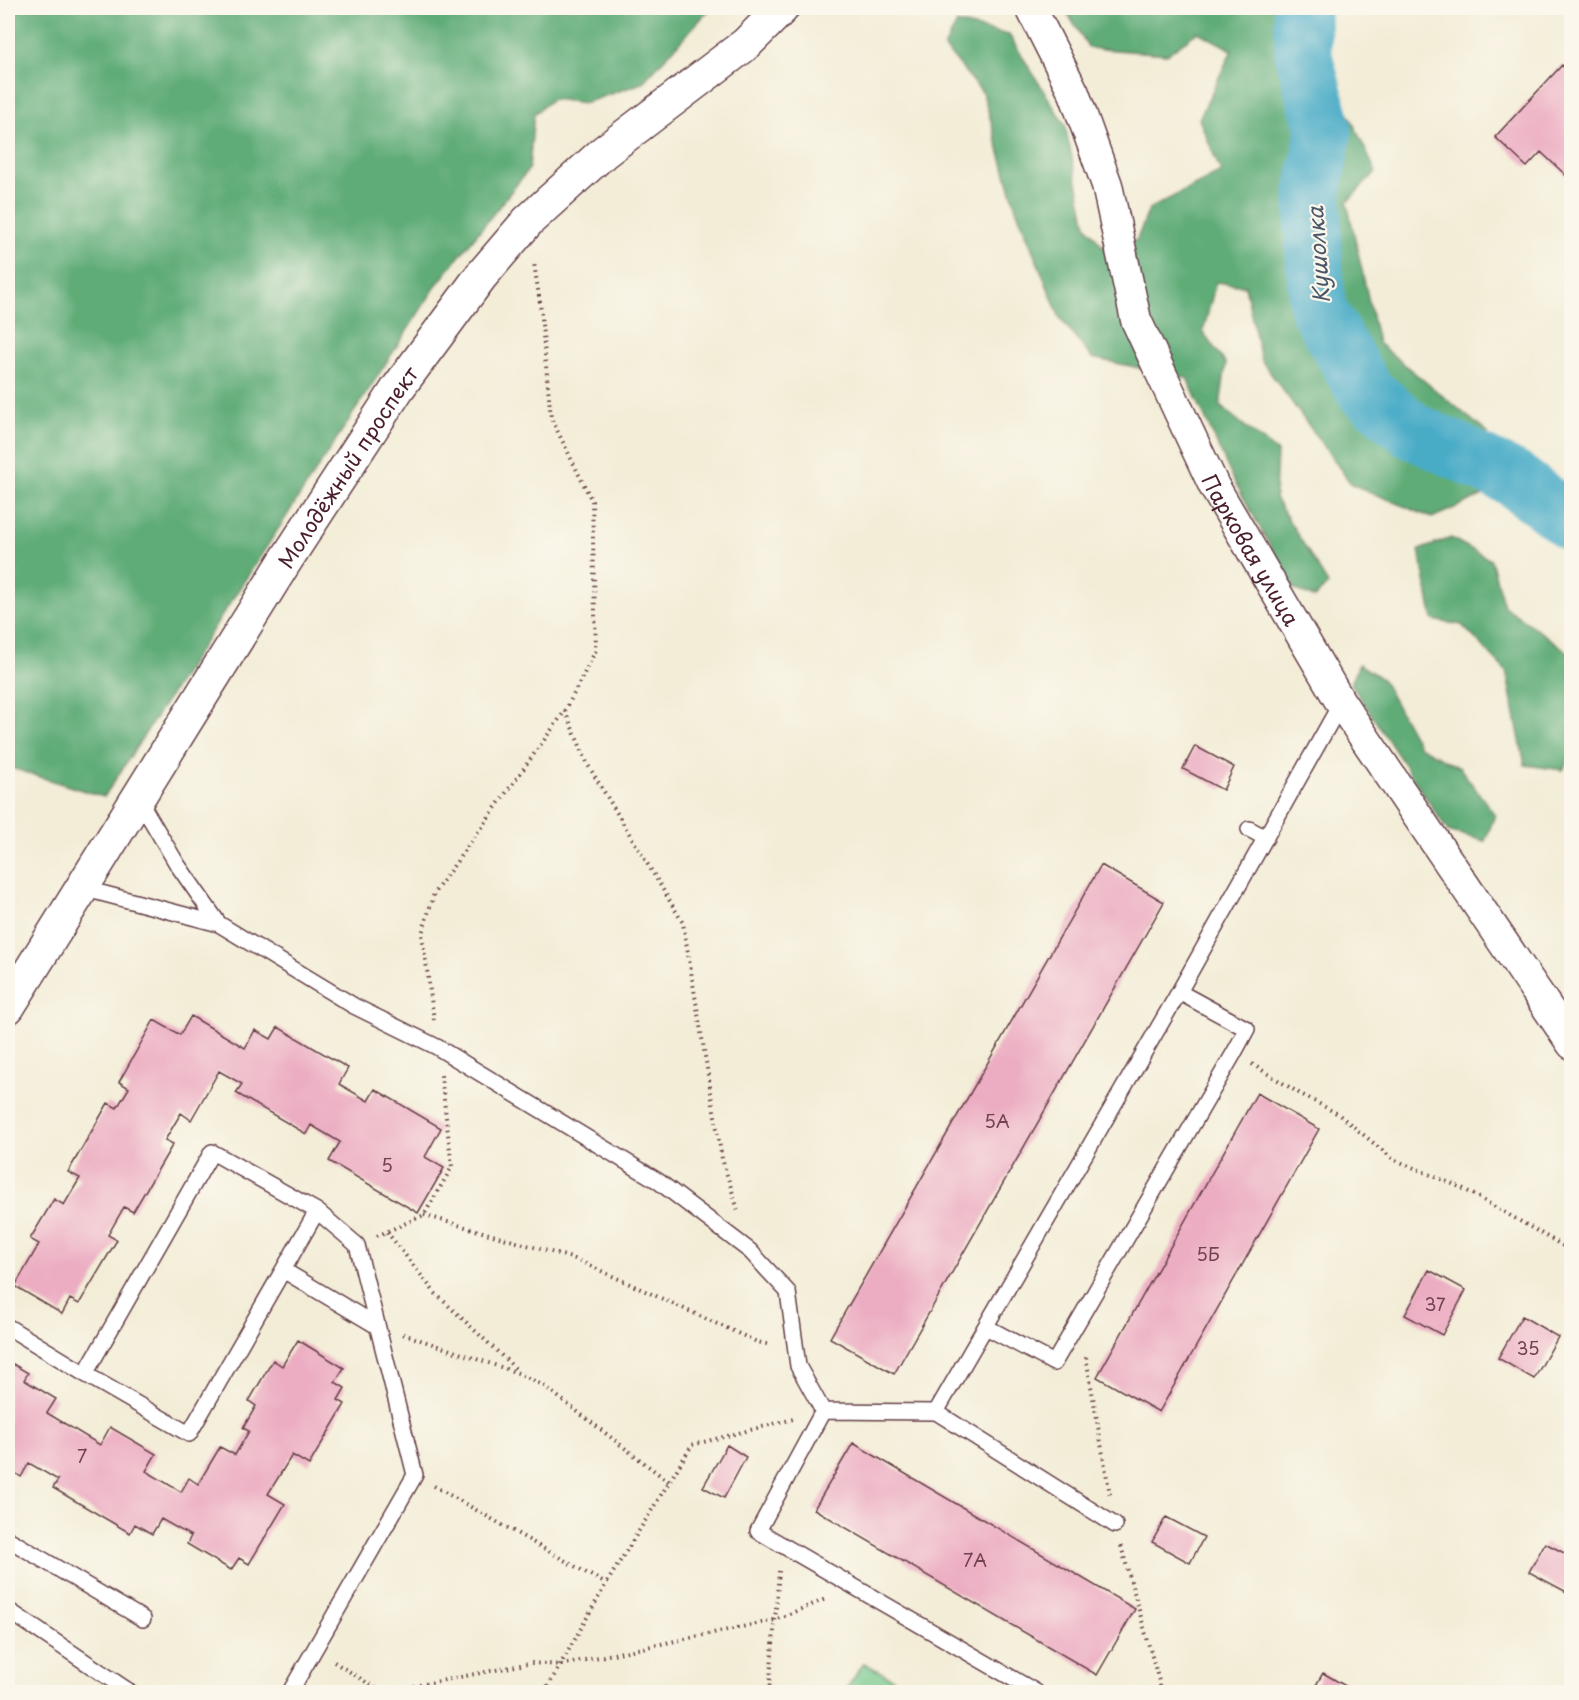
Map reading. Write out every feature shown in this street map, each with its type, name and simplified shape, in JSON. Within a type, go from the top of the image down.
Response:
[{"type":"street","name":"Молодёжный проспект","points":[[8,1007],[284,563],[398,388],[481,276],[528,221],[604,152],[746,44],[782,8]]},
{"type":"street","name":"Парковая улица","points":[[1031,8],[1074,93],[1107,185],[1136,320],[1214,486],[1341,703],[1572,1044]]},
{"type":"lane","points":[[936,1412],[1179,992],[1341,703]]},
{"type":"lane","points":[[138,798],[177,864],[219,924]]},
{"type":"lane","points":[[1249,829],[1266,838]]},
{"type":"lane","points":[[82,888],[219,924],[354,1006],[437,1047],[658,1181],[750,1251],[788,1292],[798,1366],[823,1411]]},
{"type":"lane","points":[[986,1327],[1054,1363],[1234,1053],[1246,1029],[1179,992]]},
{"type":"lane","points":[[85,1374],[212,1152],[317,1211],[357,1245],[415,1475],[290,1692]]},
{"type":"lane","points":[[8,1327],[189,1434],[317,1211]]},
{"type":"lane","points":[[283,1270],[377,1326]]},
{"type":"lane","points":[[823,1411],[936,1412],[1116,1525]]},
{"type":"lane","points":[[823,1411],[758,1531],[1036,1692]]},
{"type":"lane","points":[[8,1539],[143,1619]]},
{"type":"lane","points":[[8,1610],[130,1692]]},
{"type":"path","points":[[357,1245],[424,1215],[452,1167],[422,934],[434,893],[565,711],[596,650],[592,501],[551,418],[540,303],[528,221]]},
{"type":"path","points":[[565,711],[588,765],[683,923],[722,1159],[750,1251]]},
{"type":"path","points":[[1234,1053],[1338,1114],[1393,1159],[1462,1188],[1572,1251]]},
{"type":"path","points":[[424,1215],[575,1259],[758,1342],[796,1351]]},
{"type":"path","points":[[387,1232],[435,1293],[521,1374]]},
{"type":"path","points":[[1079,1320],[1116,1525],[1162,1692]]},
{"type":"path","points":[[377,1326],[521,1374],[544,1386],[669,1482]]},
{"type":"path","points":[[545,1692],[606,1584],[692,1445],[823,1411]]},
{"type":"path","points":[[415,1475],[606,1584]]},
{"type":"path","points":[[769,1692],[779,1564],[786,1547]]},
{"type":"path","points":[[315,1650],[383,1692],[531,1663],[561,1665],[775,1620],[855,1587]]},
{"type":"green space","points":[[8,8],[711,8],[642,83],[585,103],[552,99],[534,114],[529,169],[438,283],[104,797],[8,767]]},
{"type":"green space","points":[[1064,8],[1327,8],[1330,74],[1376,172],[1347,202],[1378,343],[1488,433],[1486,494],[1432,518],[1351,484],[1261,360],[1245,286],[1216,282],[1203,332],[1226,364],[1220,406],[1277,452],[1275,498],[1328,584],[1314,598],[1294,589],[1232,477],[1187,378],[1092,358],[1060,318],[1016,209],[983,93],[944,47],[957,23],[1009,35],[1065,125],[1086,225],[1111,257],[1137,239],[1149,209],[1221,172],[1199,119],[1232,50],[1198,32],[1167,54],[1089,48]]},
{"type":"green space","points":[[1451,538],[1491,560],[1504,606],[1571,654],[1571,755],[1563,770],[1525,765],[1506,671],[1462,625],[1433,620],[1419,550]]},
{"type":"green space","points":[[1359,664],[1382,679],[1419,746],[1460,768],[1495,815],[1485,841],[1448,831],[1351,684]]},
{"type":"green space","points":[[864,1663],[917,1692],[844,1692]]},
{"type":"building","points":[[1562,65],[1572,74],[1572,181],[1541,152],[1527,167],[1495,137]]},
{"type":"building","points":[[1195,746],[1234,767],[1223,790],[1183,769]]},
{"type":"building","points":[[1101,865],[1164,902],[894,1374],[830,1338]]},
{"type":"building","points":[[191,1016],[245,1048],[255,1030],[271,1039],[278,1027],[348,1068],[339,1084],[368,1101],[375,1089],[441,1128],[425,1157],[444,1168],[418,1213],[329,1161],[340,1142],[311,1125],[306,1134],[236,1093],[242,1084],[219,1071],[191,1120],[181,1113],[165,1140],[173,1144],[133,1212],[124,1207],[108,1235],[117,1240],[79,1304],[70,1299],[62,1314],[15,1286],[39,1244],[30,1239],[54,1199],[64,1205],[80,1178],[68,1172],[108,1103],[117,1108],[129,1088],[119,1082],[154,1020],[180,1035]]},
{"type":"building","points":[[1257,1093],[1319,1129],[1159,1412],[1097,1377]]},
{"type":"building","points":[[1429,1270],[1466,1290],[1442,1335],[1405,1315]]},
{"type":"building","points":[[1522,1316],[1558,1337],[1534,1379],[1498,1358]]},
{"type":"building","points":[[298,1340],[344,1368],[335,1382],[345,1388],[338,1400],[345,1404],[309,1465],[292,1455],[268,1494],[285,1504],[249,1564],[239,1558],[231,1570],[187,1544],[191,1536],[161,1519],[152,1534],[135,1524],[130,1533],[53,1488],[58,1480],[29,1463],[21,1477],[8,1468],[8,1361],[28,1373],[24,1380],[56,1399],[47,1413],[100,1445],[110,1427],[156,1454],[146,1471],[181,1492],[189,1478],[198,1484],[220,1447],[235,1455],[249,1431],[243,1428],[256,1406],[249,1401],[273,1360],[282,1366]]},
{"type":"building","points":[[853,1443],[1135,1609],[1097,1675],[814,1509]]},
{"type":"building","points":[[727,1445],[746,1457],[724,1498],[703,1487]]},
{"type":"building","points":[[1166,1517],[1204,1537],[1190,1563],[1152,1542]]},
{"type":"building","points":[[1545,1543],[1572,1557],[1572,1595],[1529,1572]]},
{"type":"building","points":[[1323,1673],[1356,1692],[1312,1692]]},
{"type":"waterway","name":"Кушолка","points":[[1302,8],[1303,53],[1324,130],[1313,193],[1314,260],[1318,309],[1365,391],[1413,431],[1514,479],[1572,523]]}]
